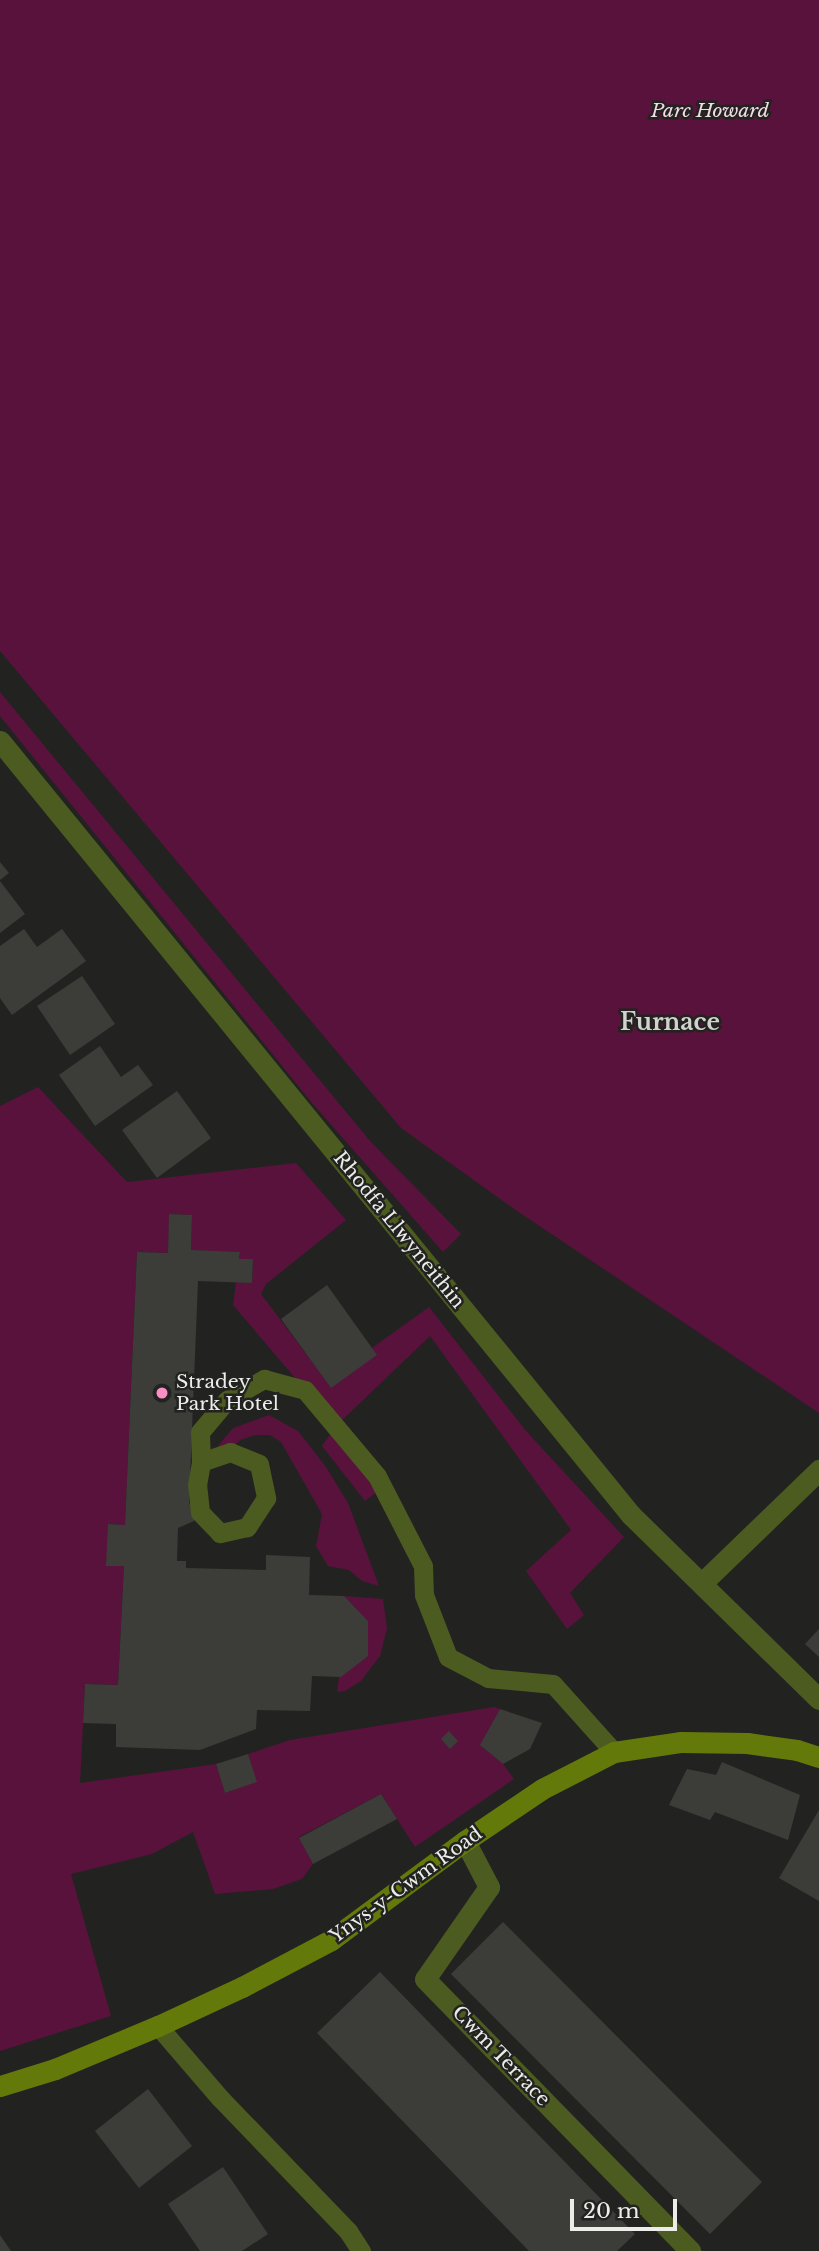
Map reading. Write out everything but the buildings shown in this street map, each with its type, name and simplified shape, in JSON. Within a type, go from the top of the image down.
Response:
[{"type":"main road","name":"Ynys-y-Cwm Road","points":[[0,2086],[55,2068],[158,2026],[242,1987],[331,1940],[542,1789],[614,1752],[681,1741],[747,1743],[797,1750],[819,1758]]},
{"type":"street","name":"Rhodfa Llwyneithin","points":[[0,741],[631,1515],[819,1699]]},
{"type":"street","points":[[702,1583],[819,1470]]},
{"type":"street","name":"Cwm Terrace","points":[[466,1841],[489,1887],[425,1979],[690,2251]]},
{"type":"lane","points":[[201,1462],[200,1432],[227,1400],[264,1379],[305,1390],[377,1476],[423,1566],[424,1595],[448,1657],[488,1678],[553,1684],[614,1752]]},
{"type":"lane","points":[[158,2026],[220,2098],[348,2231],[361,2251]]},
{"type":"green space","name":"Parc Howard","points":[[0,0],[819,0],[819,1413],[517,1211],[401,1128],[0,651]]},
{"type":"green space","points":[[0,692],[370,1141],[461,1234],[443,1252],[312,1103],[0,716]]},
{"type":"green space","points":[[38,1087],[127,1182],[296,1163],[346,1220],[266,1284],[261,1294],[331,1387],[376,1355],[372,1348],[429,1307],[526,1431],[624,1537],[570,1593],[584,1615],[567,1629],[526,1571],[571,1530],[430,1336],[336,1426],[233,1305],[236,1282],[252,1283],[253,1260],[239,1259],[240,1253],[191,1250],[192,1215],[170,1214],[168,1253],[137,1252],[125,1525],[109,1524],[107,1566],[124,1566],[118,1685],[85,1684],[80,1783],[216,1764],[225,1793],[256,1782],[248,1754],[290,1740],[494,1707],[500,1709],[481,1745],[503,1764],[514,1779],[415,1847],[381,1794],[299,1837],[313,1864],[302,1879],[273,1889],[215,1894],[193,1832],[152,1854],[71,1874],[111,2016],[0,2051],[0,1106]]},
{"type":"green space","points":[[269,1415],[298,1431],[326,1467],[348,1503],[379,1586],[362,1581],[349,1570],[328,1566],[316,1546],[322,1514],[281,1442],[270,1435],[255,1435],[240,1440],[220,1459],[213,1452],[233,1428]]},
{"type":"green space","points":[[336,1426],[383,1487],[365,1501],[322,1446]]},
{"type":"green space","points":[[344,1596],[383,1599],[387,1628],[380,1656],[361,1681],[345,1691],[337,1692],[339,1677],[368,1656],[368,1621]]},
{"type":"place","name":"Stradey Park Hotel","points":[[162,1393]]},
{"type":"district","name":"Furnace","points":[[670,1022]]}]
